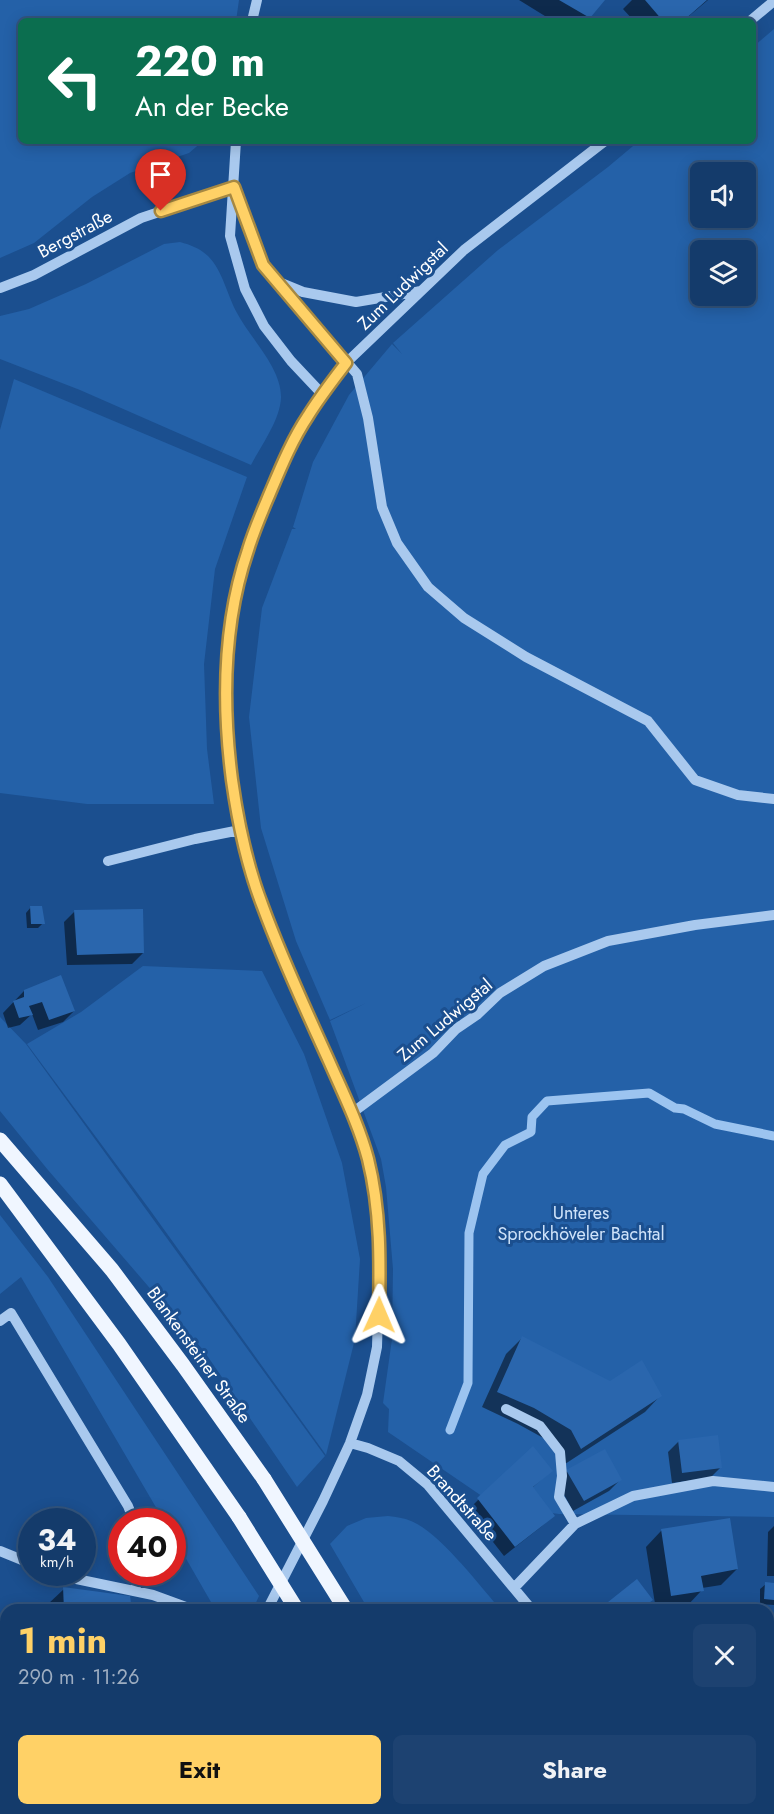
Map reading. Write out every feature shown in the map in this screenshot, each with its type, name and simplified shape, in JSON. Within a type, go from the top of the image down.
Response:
[{"type":"main road","name":"Blankensteiner Straße","points":[[0,1140],[112,1269],[183,1365],[264,1479],[342,1604]]},
{"type":"main road","points":[[0,1185],[119,1344],[239,1516],[293,1604]]},
{"type":"street","points":[[253,18],[257,0]]},
{"type":"street","points":[[754,18],[774,2]]},
{"type":"street","points":[[236,144],[230,236],[245,289],[264,326],[291,361],[323,395]]},
{"type":"street","name":"Zum Ludwigstal","points":[[270,1604],[350,1443],[367,1395],[377,1347],[380,1249],[378,1212],[363,1144],[352,1113],[288,972],[261,904],[240,830],[225,715],[227,658],[235,599],[247,552],[260,515],[284,460],[307,417],[346,363],[464,250],[601,144]]},
{"type":"street","points":[[234,187],[263,265],[357,374],[368,418],[382,507],[397,543],[428,588],[464,618],[526,657],[648,721],[695,780],[738,795],[774,799]]},
{"type":"street","name":"Bergstraße","points":[[0,288],[34,275],[141,218],[234,187]]},
{"type":"street","points":[[278,282],[303,292],[356,302],[421,291]]},
{"type":"street","points":[[108,861],[240,830]]},
{"type":"street","name":"Zum Ludwigstal","points":[[352,1113],[433,1053],[456,1029],[478,1014],[500,993],[544,966],[608,941],[774,915]]},
{"type":"street","points":[[0,1322],[11,1313],[129,1508]]},
{"type":"street","points":[[506,1409],[540,1426],[560,1452],[562,1476],[559,1497],[575,1524]]},
{"type":"street","name":"Brandtstraße","points":[[350,1443],[399,1461],[428,1485],[527,1604]]},
{"type":"street","points":[[514,1588],[575,1524],[633,1496],[713,1481],[774,1487]]},
{"type":"street","points":[[0,1551],[18,1558]]},
{"type":"street","points":[[96,1583],[153,1595],[178,1604]]},
{"type":"street","points":[[135,1591],[136,1586]]},
{"type":"green space","points":[[0,0],[239,0],[236,18],[18,18],[18,144],[200,144],[189,153],[130,173],[92,197],[34,243],[0,258]]},
{"type":"green space","name":"Unteres Sprockhöveler Bachtal","points":[[774,29],[774,1517],[559,1514],[495,1505],[388,1432],[389,1409],[383,1403],[392,1339],[393,1269],[386,1187],[381,1159],[330,1021],[366,1003],[330,1020],[296,941],[261,828],[249,717],[262,608],[292,529],[296,529],[293,527],[313,462],[349,395],[392,344],[402,354],[393,343],[498,250],[635,144],[756,144],[756,44]]},
{"type":"green space","points":[[180,242],[198,249],[213,262],[233,306],[271,365],[280,387],[280,406],[274,424],[251,465],[80,390],[0,359],[0,316],[29,309],[86,284],[164,244]]},
{"type":"green space","points":[[14,379],[247,477],[215,569],[204,664],[207,749],[214,804],[87,804],[0,793],[0,430]]},
{"type":"green space","points":[[143,966],[262,971],[304,1054],[342,1163],[360,1259],[355,1339],[326,1455],[150,1210],[27,1044],[81,1012]]},
{"type":"green space","points":[[0,1017],[26,1044],[325,1456],[297,1487],[204,1351],[0,1111]]},
{"type":"green space","points":[[0,1215],[48,1277],[259,1596],[255,1604],[212,1604],[186,1559],[186,1508],[156,1508],[21,1277],[0,1294]]},
{"type":"green space","points":[[388,1516],[403,1518],[422,1527],[458,1560],[496,1604],[365,1604],[330,1544],[347,1526],[366,1518]]},
{"type":"building","points":[[559,0],[605,0],[590,18]]},
{"type":"building","points":[[645,0],[707,0],[686,18],[660,18]]},
{"type":"building","points":[[30,906],[42,906],[45,924],[31,924]]},
{"type":"building","points":[[143,909],[144,953],[77,955],[74,910]]},
{"type":"building","points":[[61,975],[75,1011],[49,1020],[42,1002],[29,1006],[33,1015],[19,1018],[13,1001],[24,997],[24,990]]},
{"type":"building","points":[[522,1336],[610,1381],[642,1360],[662,1396],[581,1449],[571,1430],[534,1408],[497,1392]]},
{"type":"building","points":[[718,1435],[722,1468],[682,1473],[678,1440]]},
{"type":"building","points":[[533,1446],[553,1471],[533,1487],[555,1516],[515,1547],[477,1498]]},
{"type":"building","points":[[605,1449],[622,1480],[584,1501],[566,1470]]},
{"type":"building","points":[[730,1518],[738,1569],[701,1576],[704,1591],[671,1596],[661,1529]]},
{"type":"building","points":[[637,1579],[653,1600],[647,1604],[606,1604]]},
{"type":"building","points":[[765,1582],[774,1583],[774,1600],[764,1599]]},
{"type":"building","points":[[63,1587],[130,1596],[131,1604],[64,1604]]},
{"type":"waterway","points":[[450,1430],[468,1383],[469,1233],[483,1174],[505,1145],[531,1132],[532,1117],[547,1101],[649,1093],[675,1108],[684,1109],[715,1124],[774,1136]]},
{"type":"route","points":[[161,211],[234,187],[263,265],[346,363],[307,417],[288,451],[260,515],[247,552],[235,599],[227,658],[225,715],[238,826],[261,904],[288,972],[352,1113],[368,1160],[378,1212],[379,1315]]}]
